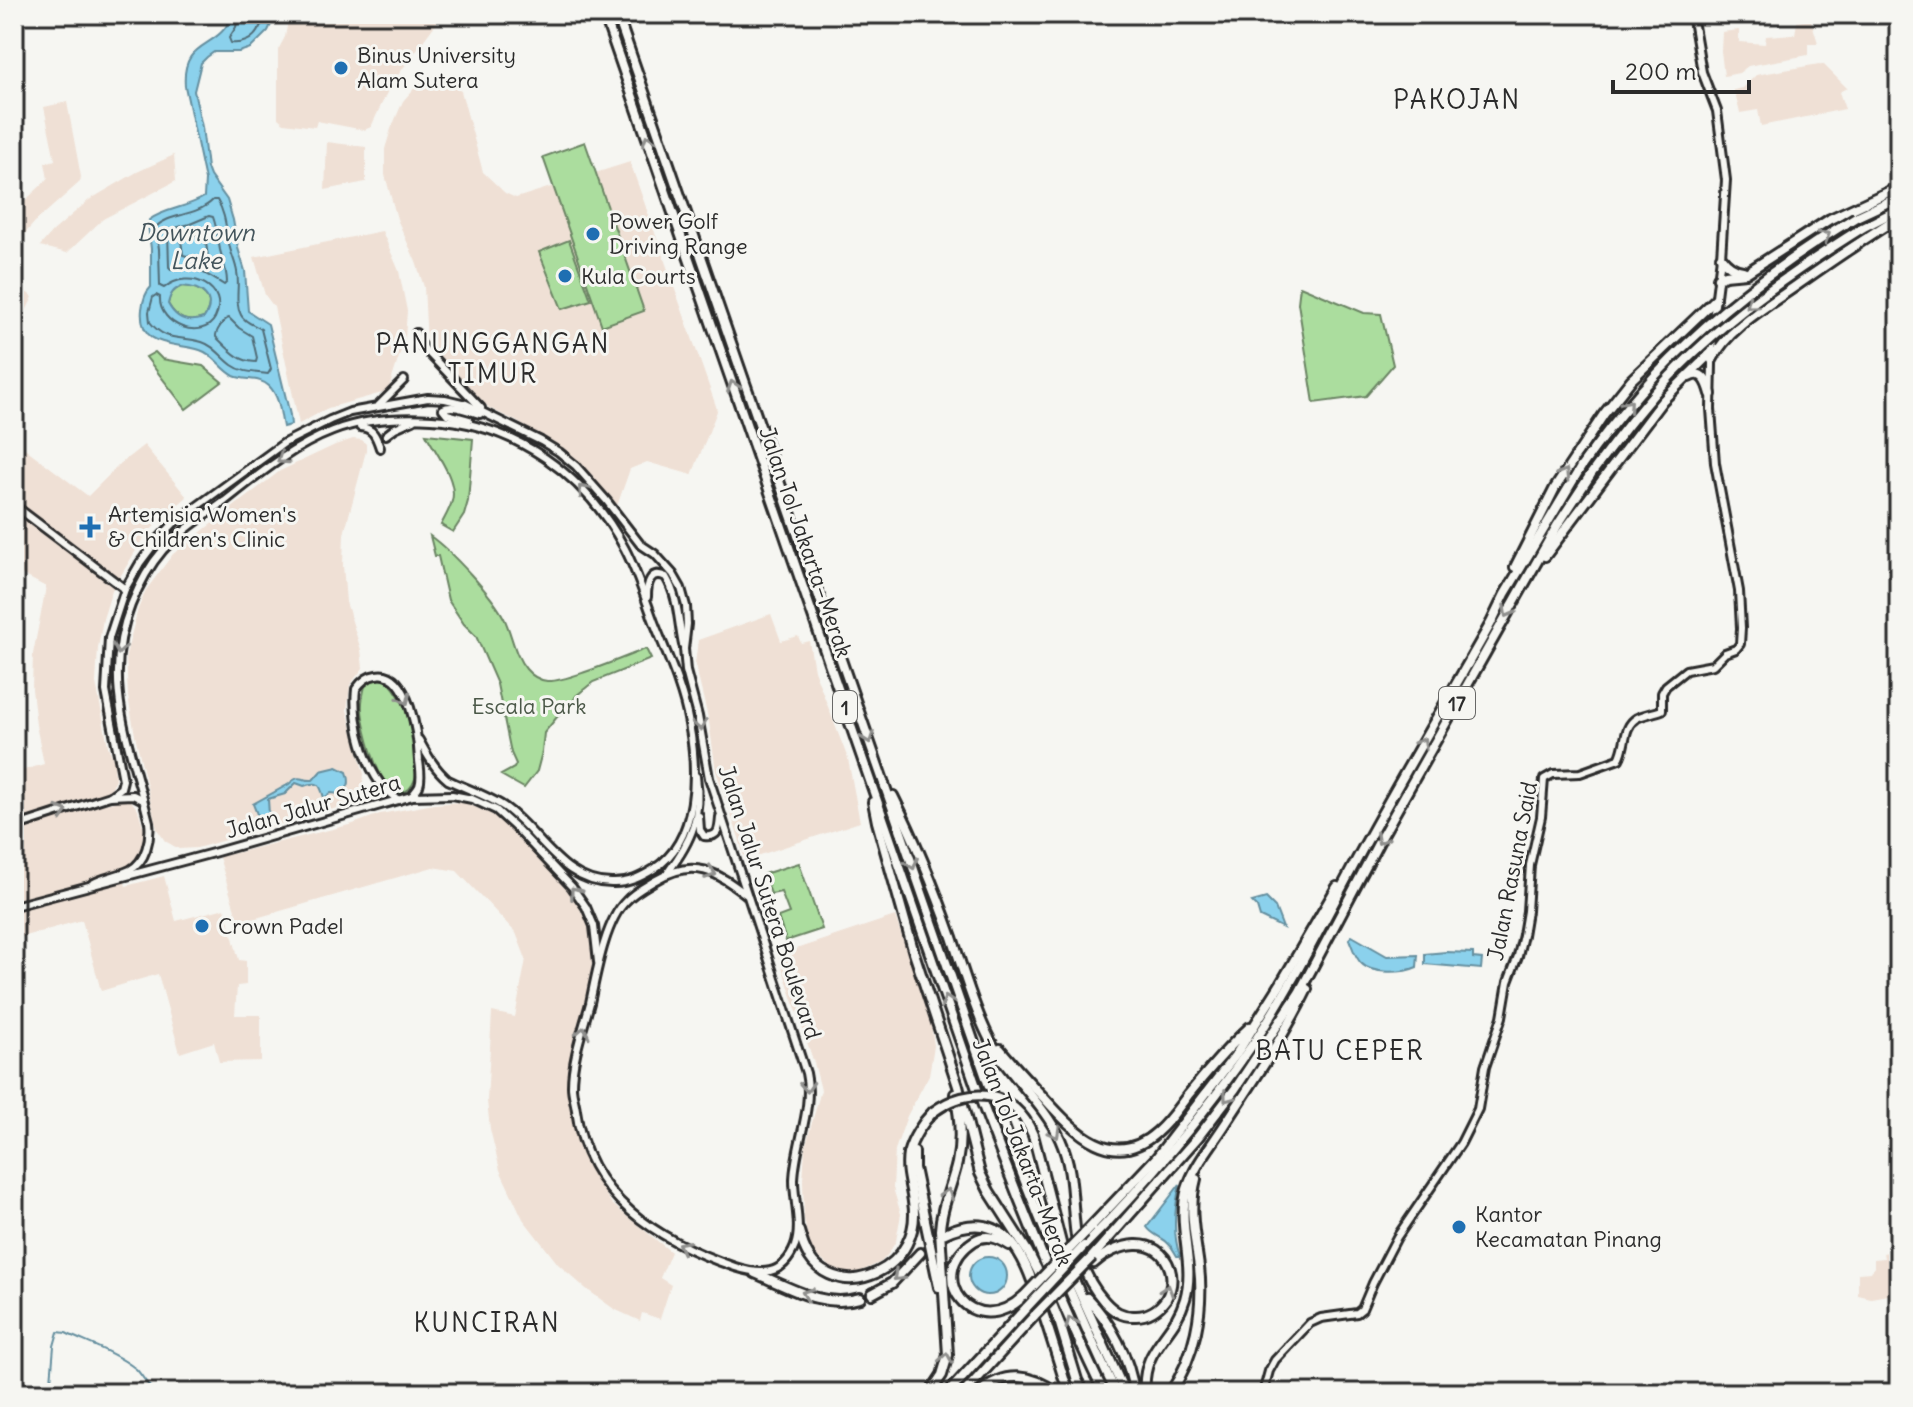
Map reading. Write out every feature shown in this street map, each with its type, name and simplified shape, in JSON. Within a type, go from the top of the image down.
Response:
[{"type":"highway","name":"Jalan Tol Jakarta–Merak","points":[[604,14],[978,1092],[1016,1193],[1104,1393]]},
{"type":"highway","name":"Jalan Tol Jakarta–Merak","points":[[617,14],[990,1089],[1082,1321],[1116,1393]]},
{"type":"highway","points":[[1718,278],[1742,275],[1752,270],[1830,219],[1899,187]]},
{"type":"highway","name":"17","points":[[948,1393],[1167,1158],[1226,1081],[1281,999],[1311,947],[1356,860],[1505,594],[1581,467],[1622,411],[1713,319],[1785,262],[1856,217],[1899,197]]},
{"type":"highway","name":"17","points":[[964,1393],[1093,1260],[1235,1089],[1299,993],[1382,836],[1557,526],[1633,419],[1720,329],[1754,301],[1862,228],[1899,209]]},
{"type":"highway","points":[[1523,586],[1662,401],[1683,380],[1762,309],[1899,217]]},
{"type":"highway","points":[[1721,257],[1733,269],[1752,270]]},
{"type":"highway","points":[[1505,594],[1520,554],[1555,488],[1604,414],[1631,380],[1715,300]]},
{"type":"highway","points":[[1696,317],[1706,313],[1713,320]]},
{"type":"highway","points":[[1713,337],[1718,341],[1727,340]]},
{"type":"highway","points":[[1683,380],[1693,374],[1700,375],[1708,382],[1711,394]]},
{"type":"highway","points":[[877,763],[940,903],[988,1038],[1052,1124],[1061,1142],[1067,1164],[1077,1246],[1086,1272],[1109,1306],[1129,1316],[1149,1314],[1158,1308],[1169,1292],[1171,1280],[1168,1265],[1163,1256],[1151,1248],[1134,1244],[1122,1246],[1093,1260]]},
{"type":"highway","points":[[869,776],[877,822],[958,1086],[980,1173],[1028,1252],[1044,1285],[1084,1393]]},
{"type":"highway","points":[[1027,1268],[1006,1243],[987,1237],[975,1240],[958,1257],[952,1271],[953,1285],[957,1295],[979,1312],[1006,1310],[1024,1296],[1084,1234],[1166,1146],[1237,1053],[1329,898],[1356,860]]},
{"type":"highway","points":[[1145,1393],[1148,1362],[1180,1312],[1186,1295],[1188,1272],[1183,1210],[1188,1186],[1295,1014],[1330,937]]},
{"type":"highway","points":[[981,1022],[1012,1064],[1071,1127],[1096,1144],[1116,1149],[1139,1144],[1158,1132],[1219,1057],[1256,1021]]},
{"type":"highway","points":[[930,1393],[942,1375],[949,1348],[940,1225],[957,1163],[961,1134],[944,1042]]},
{"type":"highway","points":[[799,1231],[811,1260],[837,1278],[862,1278],[881,1271],[906,1246],[912,1230],[914,1207],[907,1162],[916,1135],[933,1112],[958,1098],[979,1095],[1006,1102],[1017,1110],[1033,1135],[1065,1258],[1125,1393]]},
{"type":"highway","points":[[916,1135],[914,1168],[947,1327]]},
{"type":"highway","points":[[1170,1393],[1191,1351],[1198,1321],[1200,1278],[1191,1208],[1202,1159]]},
{"type":"highway","points":[[945,1233],[973,1226],[995,1230],[1017,1248],[1071,1393]]},
{"type":"highway","points":[[872,1294],[892,1283],[920,1253]]},
{"type":"highway","points":[[755,1273],[822,1300],[843,1302],[860,1298]]},
{"type":"highway","points":[[1080,1292],[1108,1325],[1129,1372],[1134,1393]]},
{"type":"highway","points":[[979,1393],[997,1380],[1020,1376],[1040,1382],[1057,1393]]},
{"type":"main road","name":"Jalan Rasuna Said","points":[[1263,1393],[1275,1360],[1310,1323],[1321,1318],[1357,1313],[1362,1309],[1397,1237],[1461,1143],[1477,1113],[1485,1067],[1502,1017],[1508,982],[1523,935],[1530,865],[1541,817],[1544,779],[1553,774],[1580,773],[1619,759],[1629,726],[1637,718],[1662,710],[1662,690],[1670,681],[1686,670],[1715,664],[1740,644],[1739,591],[1715,463],[1711,394],[1713,320],[1725,212],[1726,171],[1717,111],[1702,72],[1692,14]]},
{"type":"main road","points":[[416,333],[419,343],[471,400],[492,417]]},
{"type":"main road","points":[[378,406],[404,380]]},
{"type":"main road","name":"Jalan Jalur Sutera Boulevard","points":[[110,796],[121,788],[123,780],[107,700],[109,638],[125,589],[140,563],[174,523],[284,443],[350,412],[378,406],[428,398],[466,404],[559,452],[606,500],[640,544],[655,554],[673,574],[681,588],[686,606],[686,671],[709,778],[808,1082],[809,1096],[795,1161],[799,1231]]},
{"type":"main road","points":[[487,428],[447,414],[443,409],[448,406],[492,417]]},
{"type":"main road","name":"Jalan Jalur Sutera Boulevard","points":[[143,800],[121,717],[117,664],[127,615],[149,568],[181,534],[288,454],[333,431],[392,418],[455,420],[487,428],[521,443],[552,461],[580,487],[619,538],[686,709],[694,759],[687,820],[671,854],[661,865],[643,876],[617,883],[582,878],[504,806],[448,780],[434,766],[419,740]]},
{"type":"main road","points":[[386,435],[416,418]]},
{"type":"main road","points":[[352,426],[367,427],[375,433],[380,448]]},
{"type":"main road","points":[[14,505],[125,589]]},
{"type":"main road","points":[[647,603],[650,578],[661,574],[675,594],[684,649]]},
{"type":"main road","points":[[399,800],[382,787],[366,757],[358,729],[355,696],[359,685],[374,675],[388,676],[399,685],[413,717],[419,740],[420,784],[412,796]]},
{"type":"main road","points":[[694,759],[700,830],[704,836],[711,837],[719,830],[717,802]]},
{"type":"main road","points":[[14,827],[110,796],[133,795],[143,800]]},
{"type":"main road","points":[[668,872],[691,837],[699,795]]},
{"type":"main road","name":"Jalan Jalur Sutera","points":[[14,906],[412,796],[466,797],[489,806],[510,823],[572,887],[594,926],[598,965]]},
{"type":"main road","name":"Jalan Jalur Sutera","points":[[92,884],[130,870],[144,855],[150,826],[143,800]]},
{"type":"main road","points":[[668,872],[684,868],[706,870],[727,880],[748,896]]},
{"type":"main road","name":"Jalan Jalur Sutera","points":[[668,872],[621,906],[598,965],[572,1085],[582,1141],[594,1167],[611,1192],[635,1217],[660,1234],[704,1256],[755,1273]]},
{"type":"main road","points":[[755,1273],[774,1270],[784,1263],[793,1251],[799,1231]]},
{"type":"shaded area","name":"Binus University Alam Sutera","points":[[292,14],[443,14],[390,86],[371,127],[364,130],[317,121],[315,127],[284,123],[278,118],[278,50]]},
{"type":"shaded area","points":[[1811,20],[1818,43],[1808,43],[1808,55],[1748,66],[1739,73],[1724,76],[1722,32],[1739,30],[1739,42],[1765,44],[1766,36],[1795,34],[1797,22]]},
{"type":"shaded area","points":[[1824,65],[1847,88],[1839,92],[1845,109],[1761,126],[1758,110],[1740,113],[1734,90],[1743,88],[1756,75]]},
{"type":"shaded area","points":[[428,73],[461,91],[483,172],[505,193],[516,198],[630,162],[717,411],[692,475],[647,462],[630,469],[617,506],[597,481],[540,436],[489,408],[427,343],[424,287],[397,219],[385,175],[385,149],[403,101]]},
{"type":"shaded area","points":[[67,102],[80,182],[35,222],[14,246],[14,211],[48,179],[45,163],[55,160],[44,107]]},
{"type":"shaded area","points":[[327,142],[366,147],[366,182],[325,190]]},
{"type":"shaded area","points":[[174,155],[176,181],[103,219],[67,253],[40,246],[89,200]]},
{"type":"shaded area","points":[[382,231],[399,271],[407,311],[405,338],[389,388],[382,393],[328,408],[299,424],[274,307],[265,295],[254,257]]},
{"type":"shaded area","points":[[14,283],[33,297],[14,335]]},
{"type":"shaded area","points":[[353,439],[362,440],[366,451],[344,534],[343,565],[346,602],[361,650],[363,668],[350,685],[347,710],[364,774],[362,788],[351,804],[197,848],[179,849],[165,841],[157,829],[128,696],[126,655],[146,590],[173,554],[280,471]]},
{"type":"shaded area","points":[[14,440],[88,496],[144,445],[187,497],[143,539],[112,590],[103,619],[96,683],[114,762],[115,781],[110,790],[102,794],[105,804],[128,799],[132,802],[138,810],[147,839],[143,852],[133,865],[121,869],[126,886],[164,876],[176,921],[225,908],[239,960],[246,961],[246,985],[237,986],[235,1015],[261,1015],[261,1061],[219,1062],[214,1042],[180,1053],[158,974],[101,991],[82,920],[14,939],[14,773],[44,764],[32,689],[33,654],[46,587],[14,570]]},
{"type":"shaded area","points":[[771,614],[781,641],[798,636],[801,643],[809,641],[814,670],[848,759],[860,822],[745,860],[716,771],[709,722],[695,664],[698,640]]},
{"type":"shaded area","points":[[463,802],[496,816],[571,891],[591,930],[592,965],[570,1083],[573,1123],[592,1174],[612,1204],[671,1252],[660,1278],[671,1285],[660,1319],[642,1313],[640,1321],[614,1309],[558,1264],[523,1219],[500,1170],[487,1101],[492,1012],[515,1017],[526,959],[516,933],[457,871],[433,867],[239,923],[219,857],[353,824],[380,814]]},
{"type":"shaded area","points":[[895,916],[931,1023],[934,1046],[929,1075],[907,1116],[895,1150],[893,1188],[901,1214],[896,1241],[881,1262],[847,1275],[834,1270],[809,1245],[804,1218],[805,1148],[821,1090],[778,955]]},
{"type":"shaded area","points":[[1897,1250],[1899,1289],[1893,1294],[1871,1298],[1858,1295],[1858,1273],[1871,1272],[1874,1259],[1884,1258],[1883,1253]]},
{"type":"green space","name":"Power Golf Driving Range","points":[[585,142],[644,311],[602,326],[543,157]]},
{"type":"green space","name":"Kula Courts","points":[[569,240],[591,300],[562,309],[539,252]]},
{"type":"green space","points":[[182,286],[201,291],[208,299],[208,311],[204,318],[188,320],[171,309],[168,304],[171,295]]},
{"type":"green space","points":[[1300,286],[1364,313],[1381,314],[1393,365],[1366,396],[1314,403],[1298,303]]},
{"type":"green space","points":[[155,352],[162,359],[203,366],[222,382],[186,409],[146,357]]},
{"type":"green space","points":[[426,434],[473,439],[468,501],[464,515],[453,532],[441,525],[452,501],[452,484]]},
{"type":"green space","name":"Escala Park","points":[[430,536],[459,562],[490,598],[504,618],[522,663],[535,677],[547,681],[567,678],[646,649],[651,659],[593,682],[576,696],[569,708],[544,733],[537,771],[524,788],[501,775],[516,764],[497,684],[476,636],[448,600]]},
{"type":"green space","points":[[382,678],[391,685],[407,712],[416,748],[415,779],[409,789],[399,793],[390,789],[376,764],[363,719],[365,686]]},
{"type":"green space","points":[[799,863],[822,929],[786,941],[778,917],[789,913],[781,892],[771,894],[764,874]]},
{"type":"water","name":"Downtown Lake","points":[[232,14],[276,14],[268,31],[251,48],[239,52],[214,52],[207,57],[201,63],[194,91],[207,168],[227,200],[233,220],[245,271],[248,311],[268,324],[290,415],[291,425],[283,427],[273,390],[265,383],[234,376],[200,350],[160,342],[146,331],[142,322],[144,300],[151,287],[149,220],[204,197],[205,180],[185,86],[185,70],[195,51],[227,26]],"holes":[[[182,286],[201,291],[208,299],[208,311],[204,318],[183,319],[168,304],[174,291]]]},
{"type":"water","points":[[337,767],[347,772],[349,779],[347,787],[340,794],[331,793],[324,798],[318,784],[304,786],[296,783],[285,794],[268,799],[269,815],[262,817],[257,814],[253,804],[296,779],[313,780],[321,771]]},
{"type":"water","points":[[1266,898],[1275,907],[1283,928],[1260,917],[1252,902]]},
{"type":"water","points":[[1352,936],[1387,956],[1418,955],[1417,967],[1388,972],[1366,967],[1354,951],[1349,939]]},
{"type":"water","points":[[1473,953],[1473,958],[1482,959],[1481,969],[1425,964],[1425,954]]},
{"type":"water","points":[[1180,1184],[1175,1220],[1180,1256],[1177,1256],[1169,1244],[1147,1227]]},
{"type":"water","points":[[988,1257],[1001,1263],[1007,1276],[1001,1289],[988,1295],[975,1289],[969,1276],[975,1263]]},
{"type":"waterway","points":[[50,1393],[58,1332],[120,1358],[136,1369],[157,1393]]},
{"type":"tunnel","points":[[920,1253],[945,1234]]},
{"type":"place","name":"Binus University Alam Sutera","points":[[341,68]]},
{"type":"place","name":"Power Golf Driving Range","points":[[593,234]]},
{"type":"place","name":"Kula Courts","points":[[565,276]]},
{"type":"place","name":"Artemisia Women's & Children's Clinic","points":[[90,527]]},
{"type":"place","name":"Crown Padel","points":[[202,926]]},
{"type":"place","name":"Kantor Kecamatan Pinang","points":[[1459,1227]]},
{"type":"district","name":"PAKOJAN","points":[[1457,99]]},
{"type":"district","name":"PANUNGGANGAN TIMUR","points":[[493,358]]},
{"type":"district","name":"BATU CEPER","points":[[1340,1050]]},
{"type":"district","name":"KUNCIRAN","points":[[487,1322]]}]
